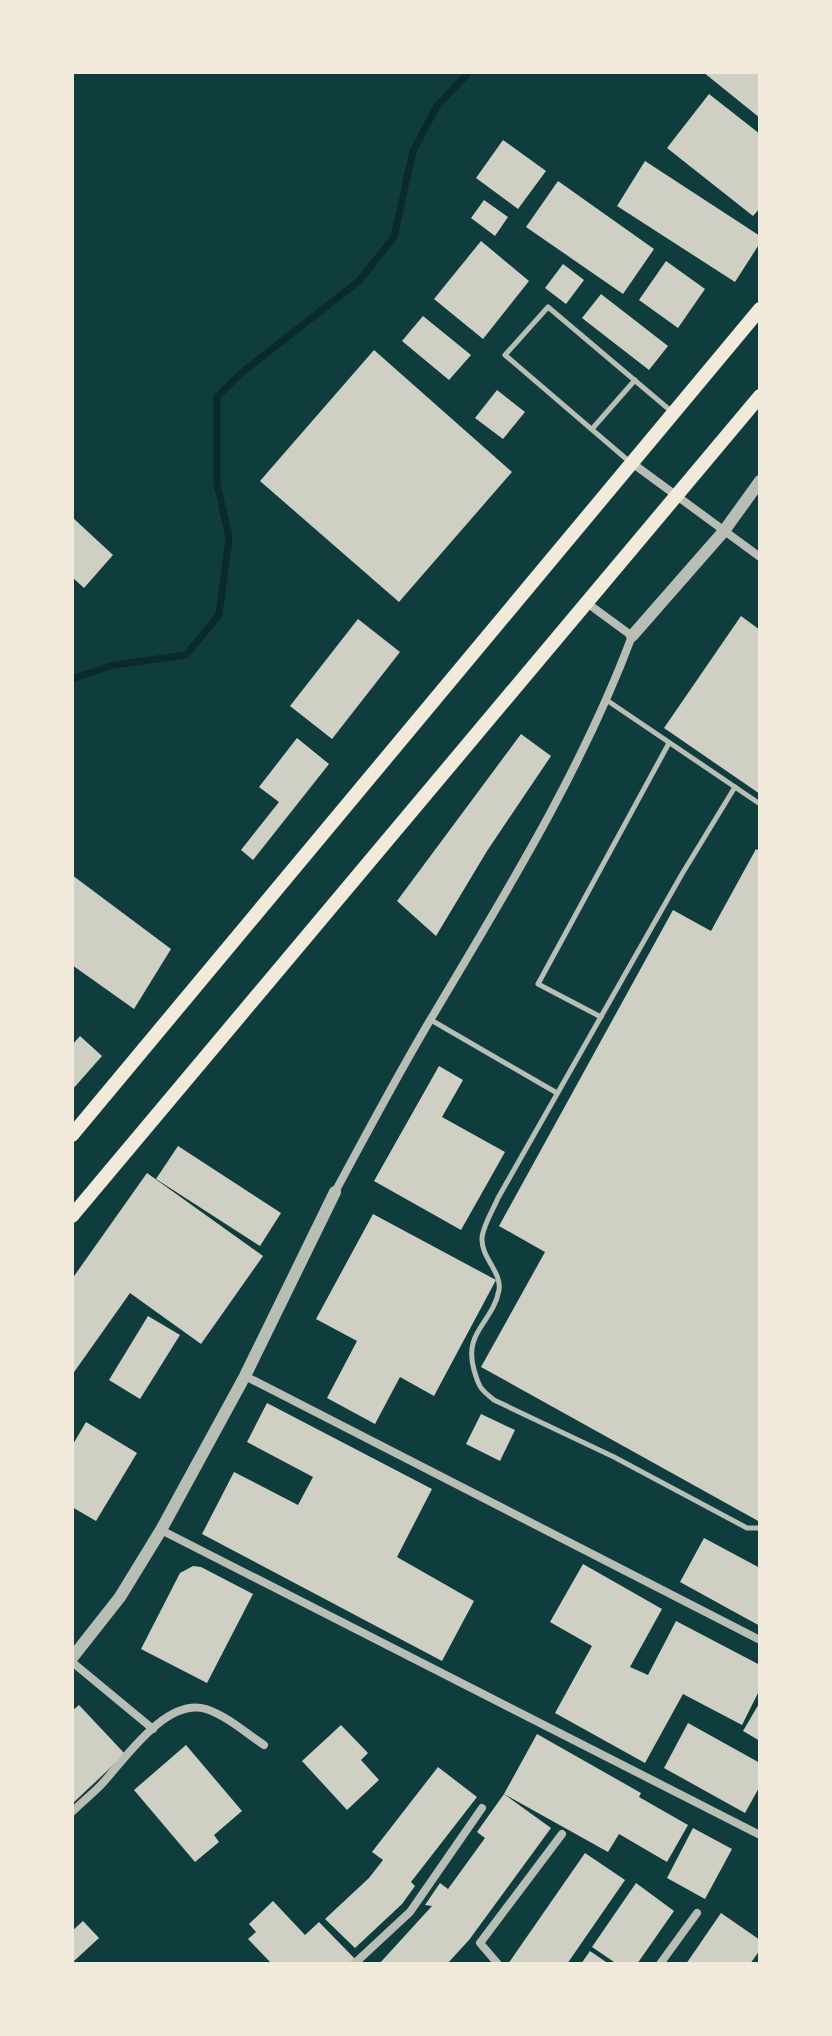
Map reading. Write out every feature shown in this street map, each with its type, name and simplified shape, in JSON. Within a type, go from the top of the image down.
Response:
[{"type":"main road","points":[[72,1135],[760,309]]},
{"type":"main road","points":[[72,1216],[760,396]]},
{"type":"street","points":[[632,463],[760,557]]},
{"type":"street","points":[[153,1729],[72,1660],[120,1597],[161,1530],[245,1376],[335,1192],[499,906],[608,701],[632,636],[724,531],[760,481]]},
{"type":"street","points":[[587,603],[632,636]]},
{"type":"street","points":[[245,1376],[760,1640]]},
{"type":"street","points":[[161,1530],[760,1835]]},
{"type":"street","points":[[72,1812],[172,1713],[191,1707],[204,1709],[221,1716],[264,1745]]},
{"type":"street","points":[[354,1964],[410,1912],[482,1808]]},
{"type":"street","points":[[498,1964],[480,1943],[562,1834]]},
{"type":"street","points":[[660,1964],[697,1913]]},
{"type":"lane","points":[[632,463],[505,355],[548,307],[674,413]]},
{"type":"lane","points":[[592,429],[635,380]]},
{"type":"lane","points":[[608,701],[760,804]]},
{"type":"lane","points":[[601,1017],[538,984],[669,743]]},
{"type":"lane","points":[[735,787],[498,1198],[482,1236],[483,1250],[489,1266],[498,1277],[499,1289],[478,1329],[470,1354],[479,1388],[494,1400],[614,1457],[747,1528],[760,1528]]},
{"type":"lane","points":[[431,1020],[557,1093]]},
{"type":"building","points":[[703,72],[760,72],[760,118]]},
{"type":"building","points":[[709,94],[760,134],[760,208],[753,216],[667,148]]},
{"type":"building","points":[[503,140],[546,171],[518,209],[476,178]]},
{"type":"building","points":[[645,161],[760,236],[760,243],[735,282],[617,206]]},
{"type":"building","points":[[558,181],[654,249],[623,294],[526,227]]},
{"type":"building","points":[[484,200],[508,217],[495,236],[471,218]]},
{"type":"building","points":[[481,241],[529,281],[483,339],[434,299]]},
{"type":"building","points":[[666,261],[705,289],[678,328],[639,300]]},
{"type":"building","points":[[563,264],[584,280],[566,304],[545,288]]},
{"type":"building","points":[[601,294],[668,346],[649,370],[582,318]]},
{"type":"building","points":[[423,316],[471,355],[449,380],[402,341]]},
{"type":"building","points":[[374,350],[512,472],[399,602],[260,481]]},
{"type":"building","points":[[497,390],[525,412],[503,439],[475,418]]},
{"type":"building","points":[[72,517],[113,555],[84,588],[72,577]]},
{"type":"building","points":[[741,616],[760,630],[760,794],[664,728]]},
{"type":"building","points":[[358,619],[400,652],[332,739],[290,706]]},
{"type":"building","points":[[521,734],[551,756],[487,851],[436,936],[397,901]]},
{"type":"building","points":[[297,738],[329,764],[253,860],[241,850],[279,802],[259,787]]},
{"type":"building","points":[[756,849],[760,851],[760,1522],[481,1367],[545,1252],[499,1226],[673,910],[711,931]]},
{"type":"building","points":[[72,875],[171,949],[134,1009],[72,965]]},
{"type":"building","points":[[80,1036],[102,1056],[72,1090],[72,1045]]},
{"type":"building","points":[[439,1066],[463,1080],[442,1117],[505,1152],[461,1230],[374,1181]]},
{"type":"building","points":[[178,1146],[281,1213],[260,1246],[156,1179]]},
{"type":"building","points":[[147,1173],[263,1256],[201,1344],[130,1293],[72,1375],[72,1279]]},
{"type":"building","points":[[373,1214],[496,1280],[434,1396],[400,1377],[375,1424],[327,1398],[357,1341],[316,1319]]},
{"type":"building","points":[[148,1316],[180,1335],[140,1399],[109,1380]]},
{"type":"building","points":[[267,1403],[432,1489],[397,1557],[474,1601],[442,1661],[202,1534],[234,1472],[298,1505],[313,1477],[247,1442]]},
{"type":"building","points":[[481,1414],[515,1430],[500,1461],[466,1444]]},
{"type":"building","points":[[86,1422],[137,1453],[96,1521],[72,1507],[72,1446]]},
{"type":"building","points":[[704,1538],[760,1568],[760,1626],[680,1582]]},
{"type":"building","points":[[583,1564],[662,1609],[630,1667],[648,1675],[676,1621],[760,1665],[760,1689],[742,1725],[683,1694],[645,1763],[555,1713],[592,1646],[550,1622]]},
{"type":"building","points":[[193,1566],[201,1567],[253,1594],[207,1683],[141,1649],[180,1573]]},
{"type":"building","points":[[760,1702],[760,1741],[743,1731]]},
{"type":"building","points":[[79,1705],[125,1754],[72,1804],[72,1711]]},
{"type":"building","points":[[688,1723],[760,1763],[760,1786],[745,1813],[664,1768]]},
{"type":"building","points":[[341,1725],[368,1753],[361,1760],[379,1780],[347,1810],[302,1761]]},
{"type":"building","points":[[537,1734],[641,1793],[639,1797],[688,1825],[667,1862],[619,1834],[608,1852],[504,1794]]},
{"type":"building","points":[[186,1745],[242,1811],[214,1835],[219,1842],[195,1862],[134,1790]]},
{"type":"building","points":[[438,1767],[477,1797],[411,1882],[415,1886],[402,1904],[355,1948],[325,1919],[369,1878],[383,1860],[372,1852]]},
{"type":"building","points":[[504,1794],[551,1828],[469,1940],[447,1964],[379,1964],[432,1906],[425,1905],[440,1883],[448,1889],[485,1838],[477,1832]]},
{"type":"building","points":[[693,1828],[732,1849],[705,1899],[667,1878]]},
{"type":"building","points":[[585,1853],[625,1880],[567,1964],[508,1964]]},
{"type":"building","points":[[636,1883],[674,1911],[637,1964],[617,1964],[592,1947]]},
{"type":"building","points":[[273,1901],[305,1935],[319,1922],[357,1961],[354,1964],[272,1964],[248,1939],[256,1932],[249,1924]]},
{"type":"building","points":[[721,1913],[760,1940],[760,1950],[750,1964],[686,1964]]},
{"type":"building","points":[[83,1921],[99,1938],[74,1961],[72,1931]]},
{"type":"building","points":[[590,1951],[609,1964],[581,1964]]},
{"type":"waterway","points":[[72,679],[114,665],[186,655],[219,615],[229,538],[217,483],[217,397],[240,374],[359,281],[394,237],[413,151],[437,106],[469,72]]}]
